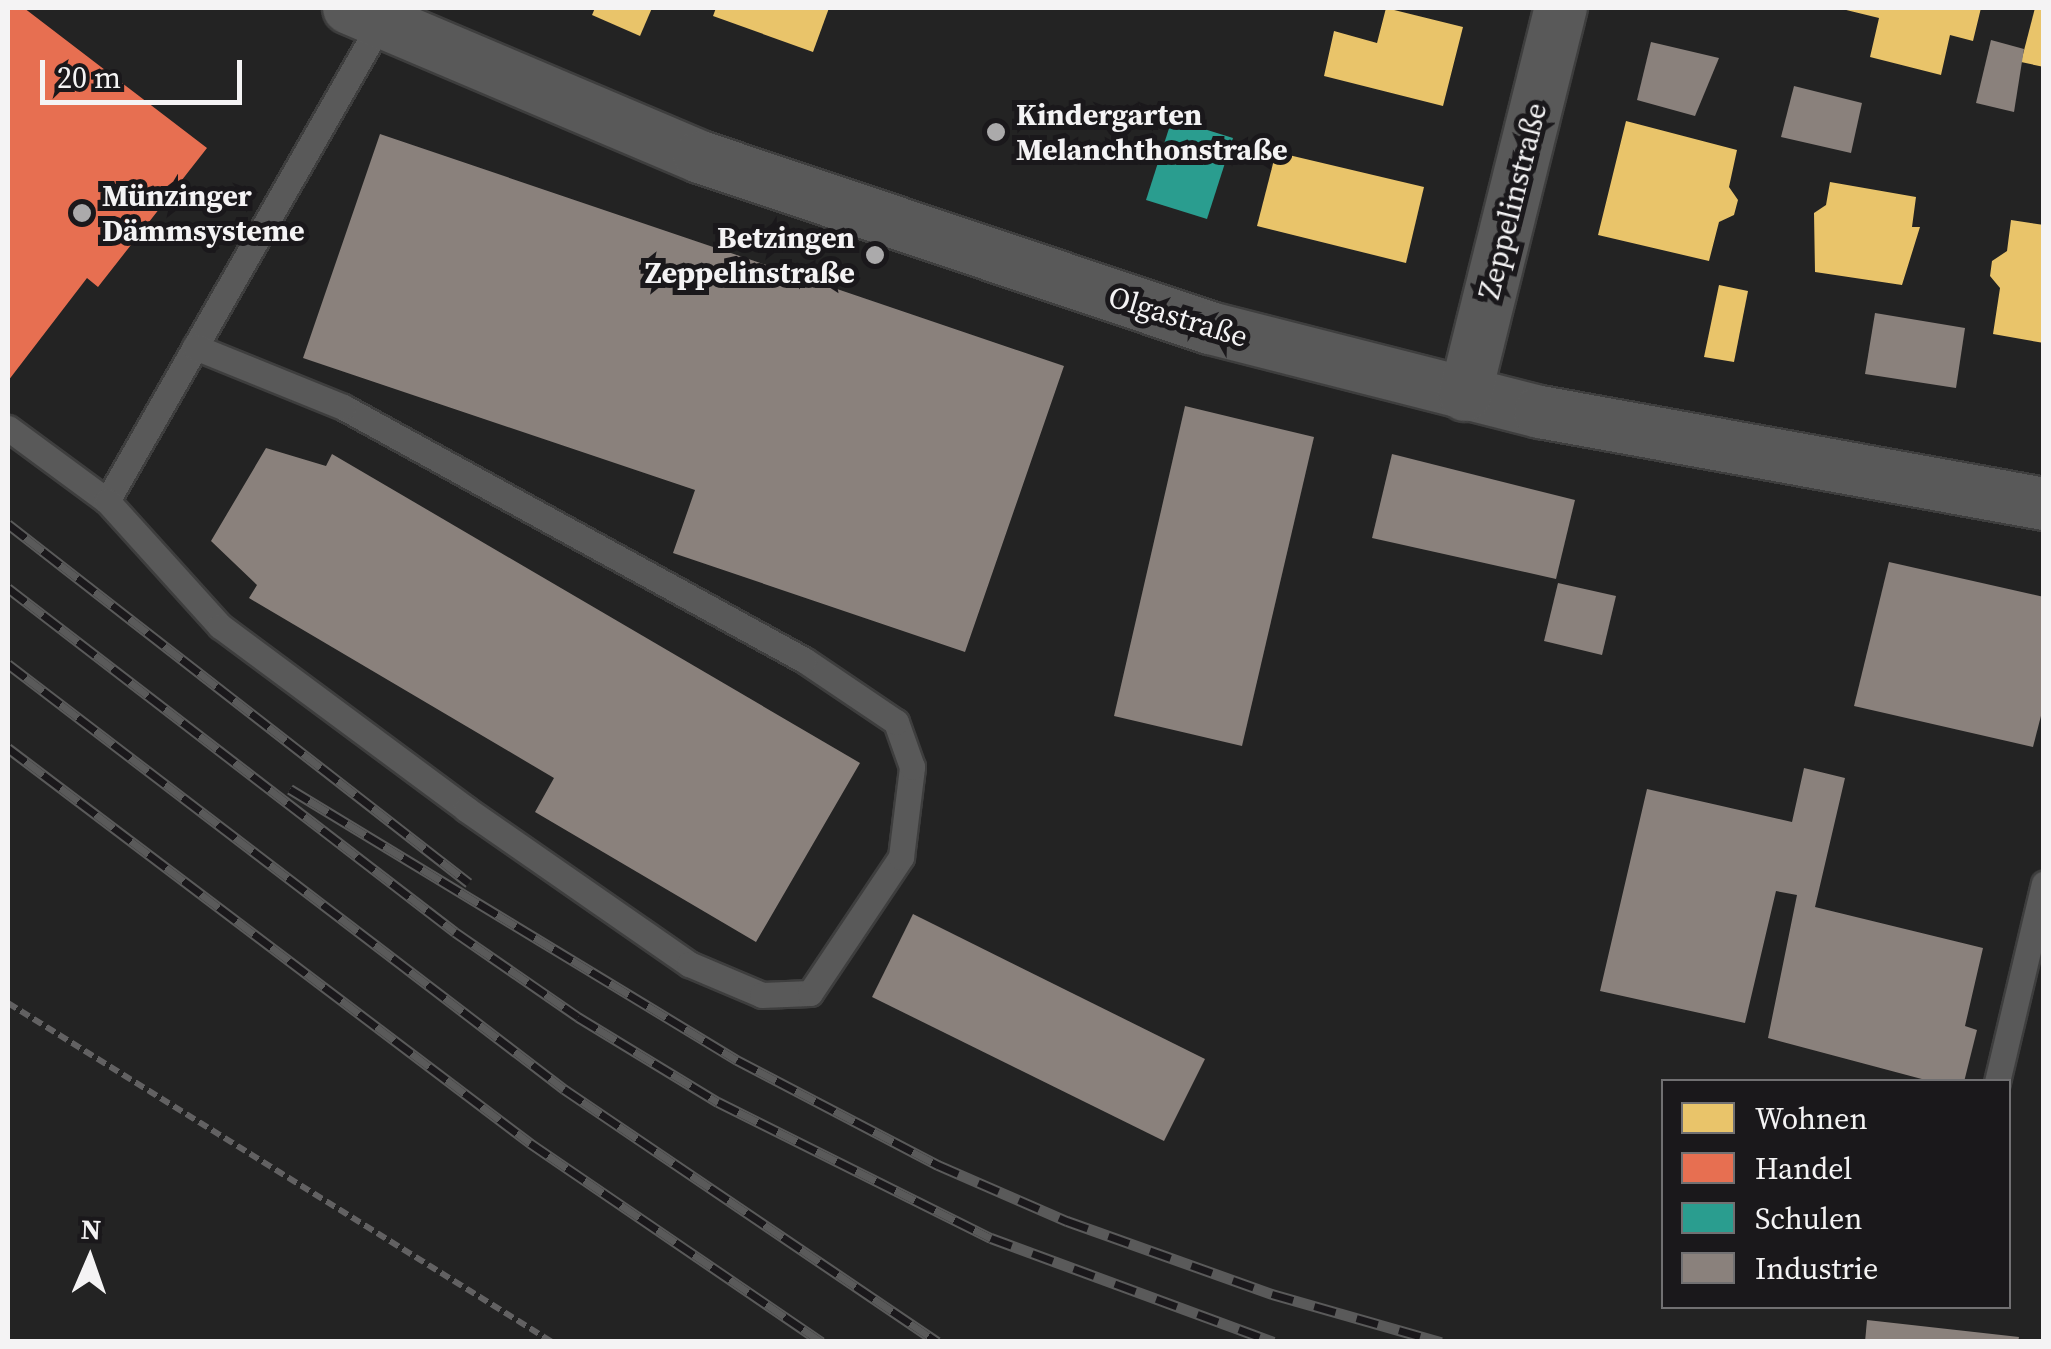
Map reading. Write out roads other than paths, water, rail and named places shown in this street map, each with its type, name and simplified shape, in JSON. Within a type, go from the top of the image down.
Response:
[{"type":"street","name":"Zeppelinstraße","points":[[1466,395],[1562,8]]},
{"type":"street","name":"Olgastraße","points":[[365,15],[700,158],[1024,270],[1210,328],[1466,395],[1792,462],[2044,504]]},
{"type":"lane","points":[[108,500],[195,347],[365,15]]},
{"type":"lane","points":[[8,428],[108,500],[220,626],[689,964],[762,996],[810,992],[901,857],[912,768],[896,722],[804,660],[343,408],[195,347]]},
{"type":"lane","points":[[1998,1079],[2044,884]]},
{"type":"railway","points":[[8,524],[469,883]]},
{"type":"railway","points":[[8,588],[455,932],[578,1017],[718,1102],[991,1238],[1273,1342]]},
{"type":"railway","points":[[8,664],[564,1089],[937,1342]]},
{"type":"railway","points":[[8,748],[530,1143],[822,1342]]},
{"type":"railway","points":[[290,789],[737,1060],[938,1165],[1067,1221],[1272,1294],[1441,1342]]},
{"type":"place","name":"Kindergarten Melanchthonstraße","points":[[996,132]]},
{"type":"place","name":"Münzinger Dämmsysteme","points":[[82,213]]},
{"type":"place","name":"Betzingen Zeppelinstraße","points":[[875,255]]}]
